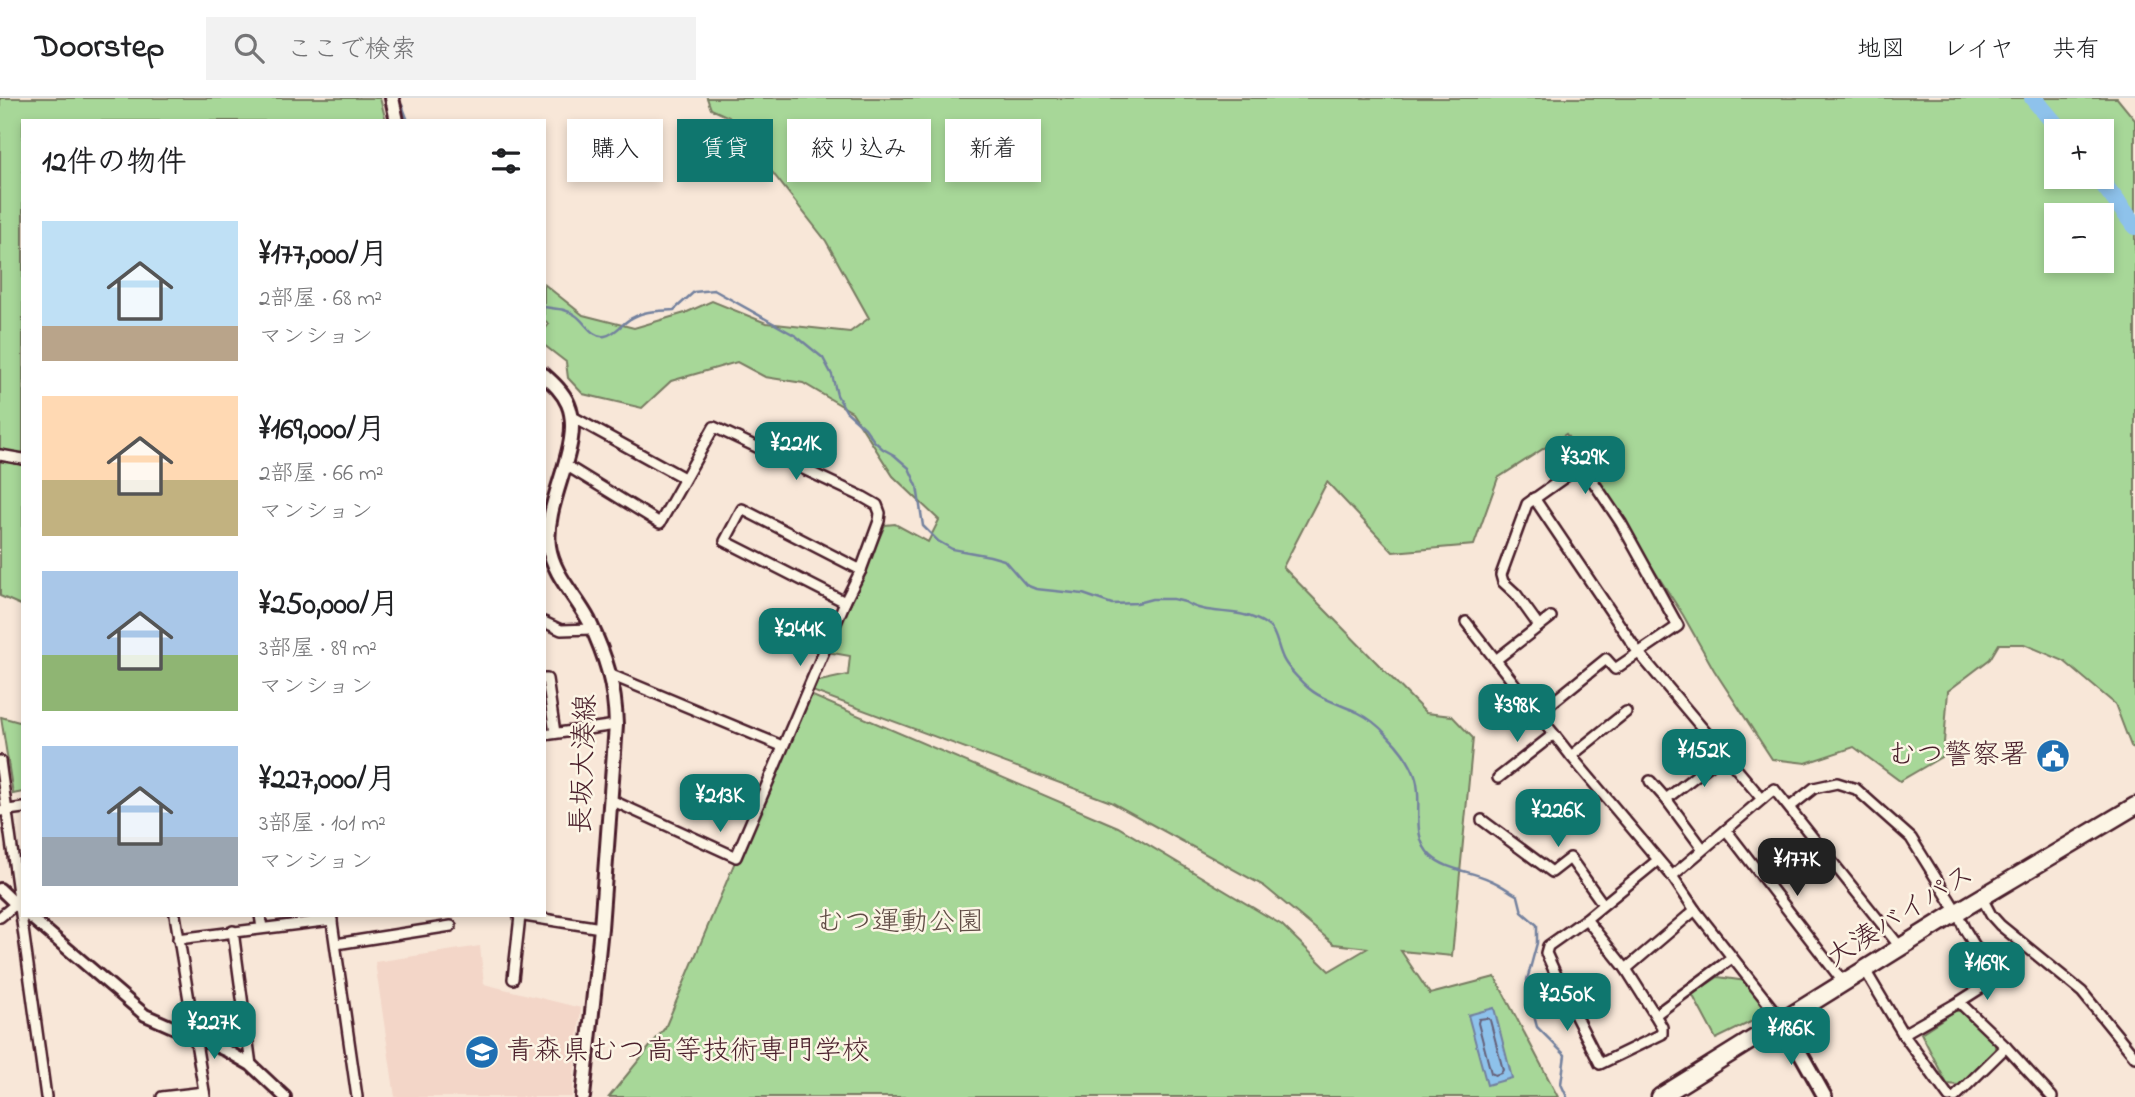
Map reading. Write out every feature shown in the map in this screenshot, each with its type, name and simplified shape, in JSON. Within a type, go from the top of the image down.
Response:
[{"type":"highway","name":"大湊バイパス","points":[[1660,1097],[1957,912],[2135,806]]},
{"type":"main road","points":[[392,98],[397,119]]},
{"type":"main road","points":[[546,377],[564,396],[571,416]]},
{"type":"main road","name":"長坂大湊線","points":[[571,416],[572,432],[548,526],[549,566],[592,629],[611,675],[616,724],[601,928],[583,1097]]},
{"type":"main road","points":[[1783,1022],[1825,1097]]},
{"type":"street","points":[[571,416],[684,478]]},
{"type":"street","points":[[564,464],[660,523],[715,427],[863,497],[877,505],[880,513],[861,569],[736,857],[611,800]]},
{"type":"street","points":[[0,456],[21,459]]},
{"type":"street","points":[[1538,714],[1606,659],[1615,669],[1678,626],[1621,523],[1582,465],[1527,504],[1501,575],[1503,582],[1516,594],[1539,626]]},
{"type":"street","points":[[1534,498],[1638,652],[1762,799]]},
{"type":"street","points":[[845,601],[725,541],[742,509],[861,569]]},
{"type":"street","points":[[1497,659],[1551,617]]},
{"type":"street","points":[[1466,622],[1571,756],[1672,876],[1695,910],[1783,1022]]},
{"type":"street","points":[[546,623],[561,630],[592,629]]},
{"type":"street","points":[[611,675],[782,746]]},
{"type":"street","points":[[546,679],[555,733]]},
{"type":"street","points":[[1571,756],[1626,712]]},
{"type":"street","points":[[546,735],[616,724]]},
{"type":"street","points":[[1498,778],[1554,734]]},
{"type":"street","points":[[1666,799],[1723,755]]},
{"type":"street","points":[[0,761],[3,811],[21,905]]},
{"type":"street","points":[[1650,781],[1703,849]]},
{"type":"street","points":[[1790,807],[1814,788],[1838,783],[1856,789],[1911,838],[1995,979],[1903,1034]]},
{"type":"street","points":[[1672,876],[1774,789],[1900,948]]},
{"type":"street","points":[[3,811],[21,808]]},
{"type":"street","points":[[1482,820],[1552,872],[1570,858],[1603,904]]},
{"type":"street","points":[[1726,830],[1844,983]]},
{"type":"street","points":[[1586,919],[1626,969],[1662,1027],[1662,1034],[1600,1064],[1546,953],[1548,946],[1586,919],[1658,860]]},
{"type":"street","points":[[0,889],[21,909]]},
{"type":"street","points":[[1982,898],[2000,925],[2082,992],[2135,1057]]},
{"type":"street","points":[[0,917],[21,910]]},
{"type":"street","points":[[1626,969],[1695,910]]},
{"type":"street","points":[[23,917],[46,1097]]},
{"type":"street","points":[[30,917],[145,1014],[251,1065],[285,1097]]},
{"type":"street","points":[[162,1097],[205,1094],[175,917]]},
{"type":"street","points":[[260,917],[261,928]]},
{"type":"street","points":[[178,939],[332,917],[357,1097]]},
{"type":"street","points":[[513,979],[523,917]]},
{"type":"street","points":[[530,917],[601,928]]},
{"type":"street","points":[[336,944],[451,926]]},
{"type":"street","points":[[233,931],[251,1065]]},
{"type":"street","points":[[1655,1015],[1732,958]]},
{"type":"street","points":[[1865,970],[1903,1034],[1949,1097]]},
{"type":"street","points":[[1959,1002],[2006,1047],[2049,1096]]},
{"type":"street","points":[[1955,1097],[2006,1047]]},
{"type":"shaded area","name":"青森県むつ高等技術専門学校","points":[[480,946],[484,984],[581,1008],[572,1097],[395,1097],[375,962]]},
{"type":"green space","points":[[0,98],[380,98],[385,119],[21,119],[21,605],[0,596]]},
{"type":"green space","name":"むつ運動公園","points":[[707,98],[2117,98],[2135,120],[2135,750],[2115,704],[2064,661],[2024,644],[1999,644],[1990,659],[1948,691],[1943,756],[1900,781],[1854,747],[1806,763],[1772,759],[1566,434],[1498,478],[1474,545],[1393,552],[1327,482],[1283,567],[1426,713],[1452,716],[1473,738],[1452,956],[1401,951],[1430,994],[1495,977],[1558,1097],[609,1097],[665,1028],[806,693],[1118,827],[1282,925],[1329,971],[1368,948],[1334,944],[1264,886],[1111,802],[812,691],[815,682],[848,675],[850,656],[827,652],[885,525],[895,524],[928,542],[939,520],[893,476],[852,412],[803,383],[765,377],[737,362],[671,381],[642,408],[583,394],[568,378],[566,362],[546,347],[546,328],[549,324],[546,322],[546,286],[583,315],[634,328],[685,313],[712,301],[766,323],[850,332],[869,318],[826,241],[773,173],[773,119],[731,119],[711,109]]},
{"type":"green space","points":[[1,717],[21,722],[21,792],[13,794]]},
{"type":"green space","points":[[1718,977],[1746,981],[1769,1013],[1716,1039],[1692,994]]},
{"type":"green space","points":[[1955,1011],[1962,1011],[1995,1043],[1995,1053],[1959,1085],[1947,1084],[1921,1033]]},
{"type":"water","points":[[1494,1008],[1512,1078],[1487,1085],[1468,1015]]},
{"type":"waterway","points":[[2033,98],[2051,119]]},
{"type":"waterway","points":[[402,105],[407,119]]},
{"type":"waterway","points":[[2107,189],[2135,226]]},
{"type":"waterway","points":[[546,307],[571,313],[592,332],[605,336],[637,315],[674,310],[694,292],[714,290],[796,336],[823,358],[846,411],[865,428],[874,441],[909,468],[917,486],[923,526],[938,541],[952,549],[1004,560],[1026,585],[1036,589],[1083,594],[1112,604],[1173,599],[1202,609],[1238,614],[1263,622],[1272,630],[1286,664],[1305,685],[1323,698],[1369,719],[1404,755],[1416,779],[1419,829],[1421,839],[1431,856],[1444,864],[1494,882],[1518,896],[1522,912],[1537,925],[1537,943],[1527,980],[1528,993],[1537,1027],[1565,1055],[1561,1084],[1567,1097]]},
{"type":"place","name":"むつ警察署","points":[[2053,756]]},
{"type":"place","name":"青森県むつ高等技術専門学校","points":[[482,1052]]}]
